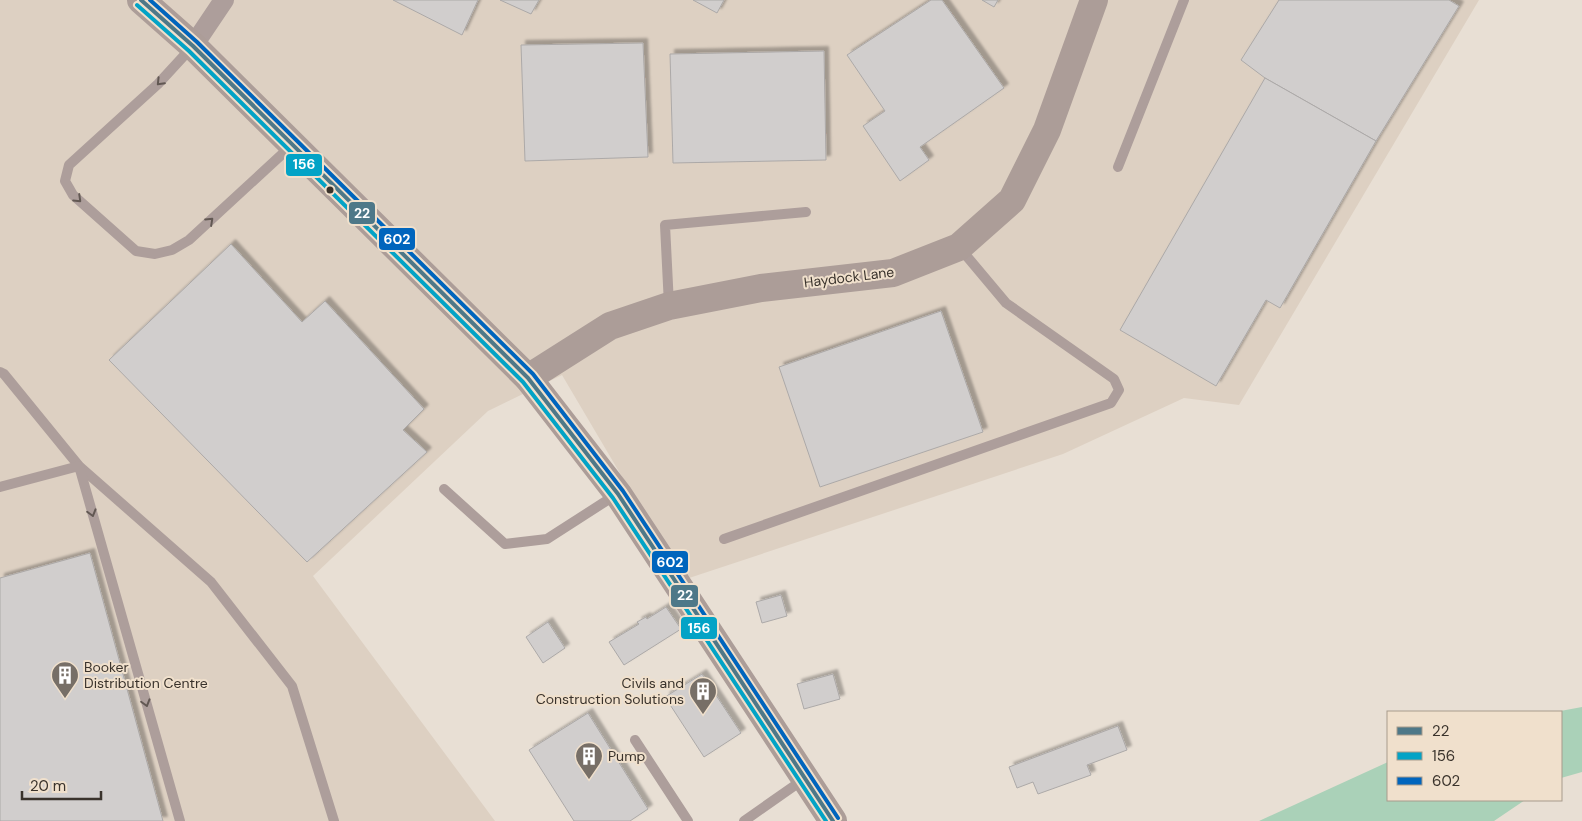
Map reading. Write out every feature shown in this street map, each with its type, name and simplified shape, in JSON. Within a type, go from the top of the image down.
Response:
[{"type":"street","points":[[141,0],[193,46],[528,378],[618,494],[833,821]]},
{"type":"street","points":[[193,46],[224,0]]},
{"type":"street","name":"Haydock Lane","points":[[528,378],[610,326],[669,306],[761,288],[893,273],[958,247],[1012,200],[1047,130],[1094,0]]},
{"type":"lane","points":[[1118,167],[1184,0]]},
{"type":"lane","points":[[193,46],[158,84],[69,165],[65,181],[73,195],[136,251],[155,254],[172,250],[189,240],[293,144]]},
{"type":"lane","points":[[669,306],[665,225],[806,212]]},
{"type":"lane","points":[[724,539],[1111,403],[1119,390],[1114,379],[1006,303],[958,247]]},
{"type":"lane","points":[[0,372],[4,374],[79,466],[211,582],[292,686],[334,821]]},
{"type":"lane","points":[[0,488],[79,466]]},
{"type":"lane","points":[[79,466],[180,821]]},
{"type":"lane","points":[[444,489],[505,544],[546,539],[618,494]]},
{"type":"lane","points":[[635,740],[688,821]]},
{"type":"lane","points":[[744,821],[805,778]]},
{"type":"shaded area","points":[[0,0],[1479,0],[1239,405],[1184,398],[1063,454],[683,580],[562,375],[488,411],[313,576],[495,821],[0,821]]},
{"type":"green space","points":[[1582,707],[1582,772],[1562,778],[1562,711],[1560,711]]},
{"type":"green space","points":[[1387,762],[1387,801],[1524,801],[1494,821],[1259,821]]},
{"type":"building","points":[[393,0],[478,0],[462,35]]},
{"type":"building","points":[[500,0],[539,0],[531,14]]},
{"type":"building","points":[[693,0],[724,0],[717,13]]},
{"type":"building","points":[[931,0],[942,0],[1004,88],[920,147],[929,160],[900,181],[863,126],[885,111],[847,55]]},
{"type":"building","points":[[982,0],[998,0],[994,7]]},
{"type":"building","points":[[1279,0],[1449,0],[1459,6],[1376,141],[1265,78],[1241,60]]},
{"type":"building","points":[[643,43],[648,157],[525,161],[521,45]]},
{"type":"building","points":[[824,51],[826,160],[673,163],[670,54]]},
{"type":"building","points":[[1265,78],[1376,141],[1280,308],[1266,300],[1216,386],[1120,330]]},
{"type":"building","points":[[231,244],[302,322],[325,301],[424,409],[403,430],[427,452],[307,562],[109,360]]},
{"type":"building","points":[[941,311],[983,432],[820,487],[779,367]]},
{"type":"building","name":"Booker Distribution Centre","points":[[90,553],[163,821],[0,821],[0,578]]},
{"type":"building","points":[[781,595],[787,616],[762,623],[756,602]]},
{"type":"building","points":[[666,607],[681,629],[624,665],[609,642],[639,624],[637,622],[646,617],[647,619]]},
{"type":"building","points":[[548,622],[565,648],[543,663],[526,637]]},
{"type":"building","name":"Civils and Construction Solutions","points":[[702,674],[741,733],[704,757],[665,697]]},
{"type":"building","points":[[833,674],[840,699],[804,709],[797,684]]},
{"type":"building","name":"Pump","points":[[588,713],[648,809],[630,821],[574,821],[529,750]]},
{"type":"building","points":[[1118,726],[1127,750],[1087,765],[1091,775],[1038,794],[1033,782],[1017,788],[1009,767]]},
{"type":"transit line","name":"22","points":[[141,0],[193,46],[528,378],[618,494],[833,821]]},
{"type":"transit line","name":"602","points":[[150,0],[197,42],[533,374],[623,491],[838,818]]},
{"type":"transit line","name":"156","points":[[137,5],[189,51],[523,382],[613,498],[826,821]]},
{"type":"place","name":"Booker Distribution Centre","points":[[65,699]]},
{"type":"place","name":"Civils and Construction Solutions","points":[[703,715]]},
{"type":"place","name":"Pump","points":[[589,780]]}]
